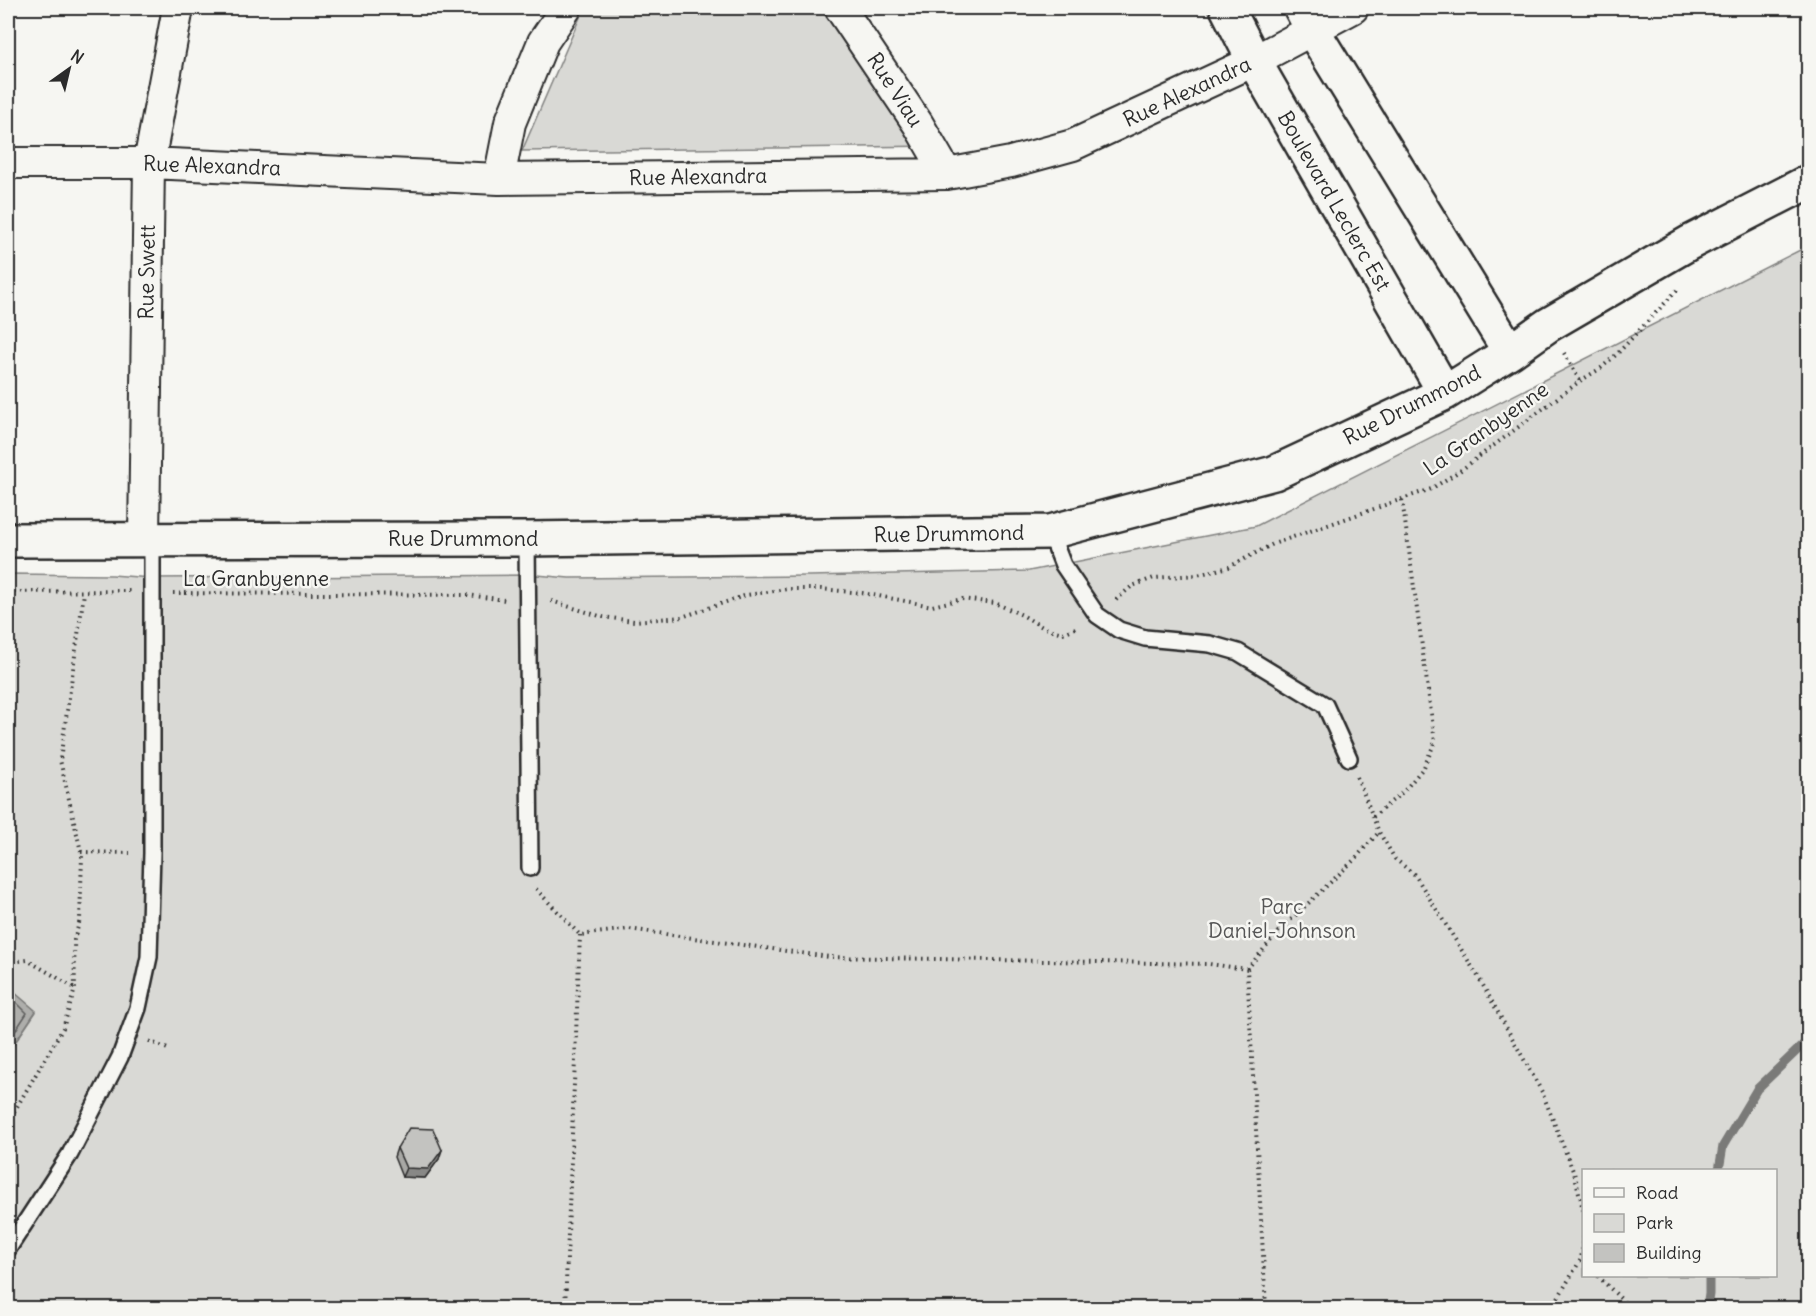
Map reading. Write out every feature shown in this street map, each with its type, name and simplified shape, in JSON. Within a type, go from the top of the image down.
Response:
[{"type":"street","name":"Rue Swett","points":[[148,539],[149,163],[178,8]]},
{"type":"street","points":[[499,179],[510,123],[543,42],[566,8]]},
{"type":"street","name":"Rue Viau","points":[[840,8],[918,124],[947,174]]},
{"type":"street","name":"Boulevard Leclerc Est","points":[[1227,8],[1254,62],[1445,393]]},
{"type":"street","name":"Rue Alexandra","points":[[8,164],[149,163],[499,179],[947,174],[1011,162],[1073,145],[1254,62],[1307,19],[1353,8]]},
{"type":"street","points":[[1307,19],[1510,352]]},
{"type":"street","name":"Rue Drummond","points":[[8,540],[528,539],[1050,532],[1274,473],[1445,393],[1548,325],[1689,243],[1809,182]]},
{"type":"lane","points":[[1050,532],[1063,565],[1097,615],[1119,630],[1145,638],[1210,644],[1238,652],[1325,705],[1349,758]]},
{"type":"lane","points":[[8,1249],[70,1154],[120,1057],[138,1008],[149,957],[152,854],[152,592],[148,539]]},
{"type":"lane","points":[[528,539],[530,868]]},
{"type":"path","name":"La Granbyenne","points":[[1111,605],[1132,586],[1154,578],[1197,575],[1229,567],[1273,544],[1431,489],[1461,470],[1600,368],[1617,354],[1677,290],[1686,284]]},
{"type":"path","points":[[1563,351],[1580,381]]},
{"type":"path","points":[[1373,817],[1411,783],[1424,767],[1435,742],[1402,499]]},
{"type":"path","points":[[545,600],[603,616],[634,621],[682,617],[747,595],[787,589],[821,589],[862,593],[932,606],[962,599],[995,603],[1044,628],[1063,633],[1081,627]]},
{"type":"path","name":"La Granbyenne","points":[[8,592],[468,595],[504,600]]},
{"type":"path","points":[[8,1122],[63,1028],[75,989],[74,940],[80,920],[81,852],[60,760],[84,593]]},
{"type":"path","points":[[1349,758],[1379,832],[1395,859],[1415,875],[1479,978],[1542,1092],[1575,1176],[1582,1206]]},
{"type":"path","points":[[1266,1308],[1247,969],[1279,931],[1353,861],[1379,832]]},
{"type":"path","points":[[81,852],[109,853]]},
{"type":"path","points":[[530,868],[536,891],[580,935],[565,1308]]},
{"type":"path","points":[[580,935],[629,929],[829,957],[1209,964],[1247,969]]},
{"type":"path","points":[[8,964],[27,960],[75,989]]},
{"type":"path","points":[[1552,1308],[1582,1260]]},
{"type":"path","points":[[1600,1277],[1630,1308]]},
{"type":"green space","points":[[584,8],[858,8],[871,26],[936,146],[522,151]]},
{"type":"green space","name":"Parc Daniel-Johnson","points":[[1808,246],[1808,1308],[8,1308],[8,1053],[36,1012],[14,993],[8,997],[8,574],[112,575],[151,578],[537,575],[569,578],[1029,571],[1256,526]]},
{"type":"water","points":[[14,992],[36,1011],[8,1053],[8,997]]},
{"type":"building","points":[[409,1128],[433,1129],[442,1150],[428,1169],[406,1168],[397,1148]]},
{"type":"waterway","points":[[1719,1169],[1723,1146],[1757,1089],[1808,1040]]},
{"type":"waterway","points":[[1707,1308],[1709,1277]]}]
